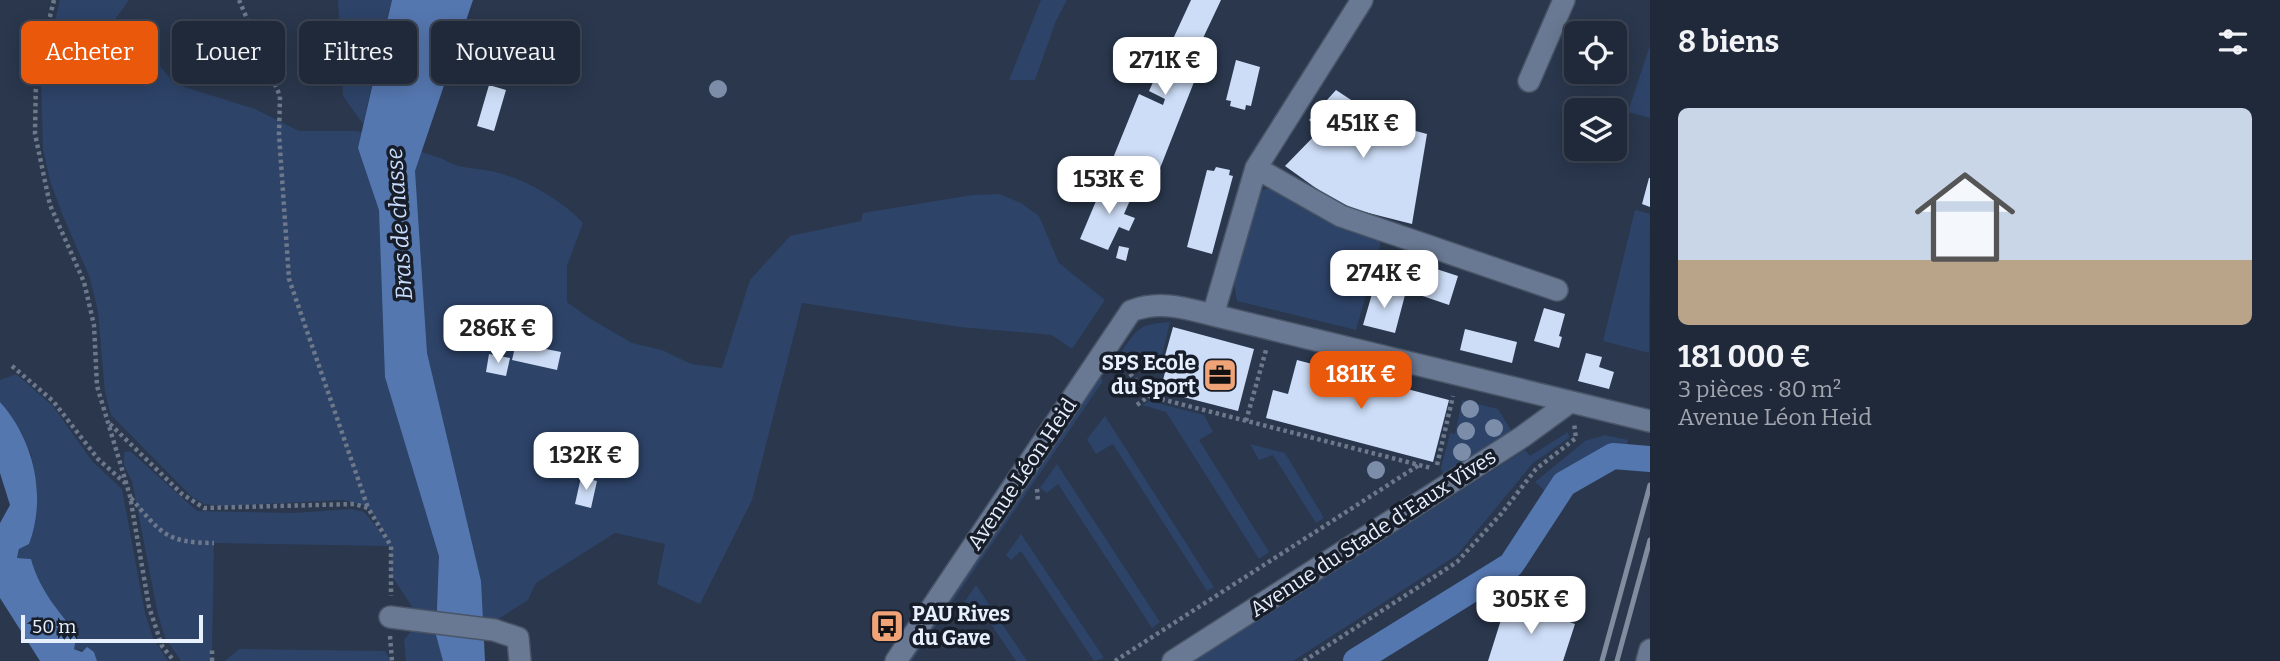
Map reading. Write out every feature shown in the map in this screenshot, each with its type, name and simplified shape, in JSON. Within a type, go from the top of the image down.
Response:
[{"type":"street","points":[[1213,315],[1256,168],[1362,0]]},
{"type":"street","points":[[1529,81],[1564,0]]},
{"type":"street","points":[[1256,168],[1340,216],[1557,290]]},
{"type":"street","name":"Avenue Léon Heid","points":[[896,661],[1131,311],[1146,305],[1161,303],[1650,421]]},
{"type":"street","name":"Avenue du Stade d'Eaux Vives","points":[[1172,661],[1429,497],[1570,402]]},
{"type":"street","points":[[390,617],[494,630],[518,638],[520,661]]},
{"type":"street","points":[[1647,661],[1650,650]]},
{"type":"path","points":[[54,0],[36,74],[35,135],[50,205],[84,282],[94,324],[97,386],[130,496],[149,607],[162,646],[174,661]]},
{"type":"path","points":[[239,0],[280,96],[279,134],[289,279],[368,508],[391,546]]},
{"type":"path","points":[[1246,421],[1271,329]]},
{"type":"path","points":[[1107,347],[1149,396],[1436,469]]},
{"type":"path","points":[[12,366],[53,401],[98,459],[126,484]]},
{"type":"path","points":[[1429,497],[1458,374]]},
{"type":"path","points":[[1137,405],[1149,396]]},
{"type":"path","points":[[1304,661],[1457,562],[1501,514],[1536,469],[1576,438],[1570,402]]},
{"type":"path","points":[[109,423],[182,494],[204,508],[354,504],[368,508]]},
{"type":"path","points":[[1115,661],[1419,465]]},
{"type":"path","points":[[130,496],[160,532],[184,543],[214,543]]},
{"type":"path","points":[[212,649],[212,661]]},
{"type":"shaded area","points":[[60,0],[129,0],[114,21],[55,21]]},
{"type":"shaded area","points":[[338,0],[392,0],[387,21],[339,21]]},
{"type":"shaded area","points":[[1041,0],[1067,0],[1056,21],[1035,80],[1009,80]]},
{"type":"shaded area","points":[[1650,45],[1650,118],[1628,112]]},
{"type":"shaded area","points":[[158,64],[172,84],[255,109],[299,131],[357,131],[456,165],[507,175],[565,206],[583,223],[567,266],[567,302],[632,343],[662,350],[691,364],[722,368],[750,280],[790,236],[861,221],[863,213],[972,195],[999,194],[1021,203],[1039,216],[1059,263],[1105,300],[1072,349],[1052,335],[960,327],[802,303],[752,500],[700,604],[657,584],[665,544],[615,533],[536,583],[528,600],[495,621],[417,614],[391,575],[391,546],[214,543],[212,649],[209,661],[181,661],[165,637],[158,615],[132,481],[124,465],[124,452],[130,451],[197,511],[294,513],[352,509],[364,512],[389,541],[367,506],[343,500],[224,506],[204,504],[191,496],[111,415],[105,393],[98,312],[90,278],[50,181],[43,149],[41,84],[158,84]]},
{"type":"shaded area","points":[[342,84],[372,84],[363,124],[343,96]]},
{"type":"shaded area","points":[[1274,189],[1381,242],[1356,330],[1237,301],[1233,276],[1257,193]]},
{"type":"shaded area","points":[[1635,210],[1650,214],[1649,353],[1603,341]]},
{"type":"shaded area","points":[[1170,322],[1161,360],[1121,352],[1140,329],[1152,324]]},
{"type":"shaded area","points":[[1098,372],[1103,381],[912,661],[902,661]]},
{"type":"shaded area","points":[[16,374],[53,406],[92,461],[122,489],[145,613],[153,638],[168,661],[97,661],[94,652],[74,649],[36,577],[31,559],[17,558],[37,488],[31,454],[21,432],[0,402],[0,380]]},
{"type":"shaded area","points":[[1462,400],[1498,409],[1511,430],[1443,474],[1441,468],[1450,433],[1455,434]]},
{"type":"shaded area","points":[[1149,401],[1204,415],[1213,432],[1199,440],[1269,552],[1259,559],[1166,412],[1142,405]]},
{"type":"shaded area","points":[[1105,416],[1214,587],[1207,591],[1113,444],[1096,454],[1087,439]]},
{"type":"shaded area","points":[[1568,432],[1569,438],[1533,463],[1457,555],[1293,661],[1193,661],[1525,450],[1530,456]]},
{"type":"shaded area","points":[[1605,435],[1628,440],[1625,454],[1613,452],[1562,482],[1552,497],[1535,482],[1585,441]]},
{"type":"shaded area","points":[[1250,444],[1285,453],[1324,518],[1316,523],[1273,455],[1259,460]]},
{"type":"shaded area","points":[[1057,464],[1160,622],[1152,628],[1058,484],[1047,493],[1040,488]]},
{"type":"shaded area","points":[[1021,534],[1104,658],[1094,661],[1021,551],[1011,560],[1006,555]]},
{"type":"shaded area","points":[[976,585],[1027,661],[1016,661],[978,605],[969,611],[963,604]]},
{"type":"shaded area","points":[[413,629],[436,629],[443,661],[406,661],[404,640]]},
{"type":"shaded area","points":[[239,649],[385,651],[391,661],[225,661]]},
{"type":"water","name":"Bras de chasse","points":[[392,0],[473,0],[466,21],[431,21],[431,84],[445,84],[415,171],[427,353],[481,581],[485,661],[443,661],[436,635],[439,556],[385,377],[379,210],[358,148],[373,84],[417,84],[417,21],[387,21]]},
{"type":"water","points":[[0,402],[12,417],[29,451],[37,488],[37,507],[29,544],[19,549],[17,558],[31,559],[44,590],[77,634],[74,649],[82,652],[87,647],[94,652],[97,661],[40,661],[0,598],[0,523],[10,505],[0,473]]},
{"type":"building","points":[[1191,0],[1221,0],[1187,72],[1196,77],[1155,181],[1111,163],[1139,94],[1163,105],[1165,99],[1149,91]]},
{"type":"building","points":[[1236,60],[1260,67],[1251,106],[1246,105],[1245,110],[1230,106],[1231,101],[1226,100]]},
{"type":"building","points":[[489,85],[506,90],[494,131],[477,126]]},
{"type":"building","points":[[1336,90],[1386,123],[1427,134],[1412,224],[1353,209],[1320,191],[1285,166],[1320,130],[1309,120]]},
{"type":"building","points":[[1216,167],[1230,170],[1229,175],[1233,176],[1212,254],[1187,247],[1207,170],[1214,171]]},
{"type":"building","points":[[1650,178],[1650,207],[1642,204]]},
{"type":"building","points":[[1104,182],[1140,196],[1138,201],[1131,198],[1124,214],[1135,218],[1129,231],[1119,227],[1108,250],[1080,239]]},
{"type":"building","points":[[1119,246],[1129,248],[1126,261],[1116,258]]},
{"type":"building","points":[[1382,256],[1391,259],[1384,281],[1375,278]]},
{"type":"building","points":[[1418,263],[1458,276],[1449,305],[1408,291]]},
{"type":"building","points":[[1374,287],[1405,295],[1395,333],[1363,325]]},
{"type":"building","points":[[1544,308],[1565,314],[1559,348],[1534,341]]},
{"type":"building","points":[[1173,327],[1254,349],[1238,411],[1160,391],[1167,365],[1163,363]]},
{"type":"building","points":[[1465,329],[1517,342],[1512,363],[1460,350]]},
{"type":"building","points":[[516,343],[561,352],[557,370],[512,360]]},
{"type":"building","points":[[1586,353],[1602,357],[1599,367],[1614,372],[1609,389],[1578,381]]},
{"type":"building","points":[[489,354],[510,358],[506,376],[486,372]]},
{"type":"building","points":[[1297,360],[1449,400],[1433,462],[1266,418],[1273,390],[1288,394]]},
{"type":"building","points":[[581,477],[597,481],[591,508],[575,504]]},
{"type":"building","points":[[1506,604],[1555,618],[1557,610],[1566,612],[1564,620],[1575,624],[1563,661],[1488,661]]},
{"type":"waterway","points":[[1356,661],[1511,565],[1564,484],[1613,456],[1650,459]]},
{"type":"railway","points":[[1602,661],[1650,485]]},
{"type":"railway","points":[[1617,661],[1650,540]]},
{"type":"place","name":"SPS Ecole du Sport","points":[[1220,375]]},
{"type":"place","name":"PAU Rives du Gave","points":[[887,626]]}]
